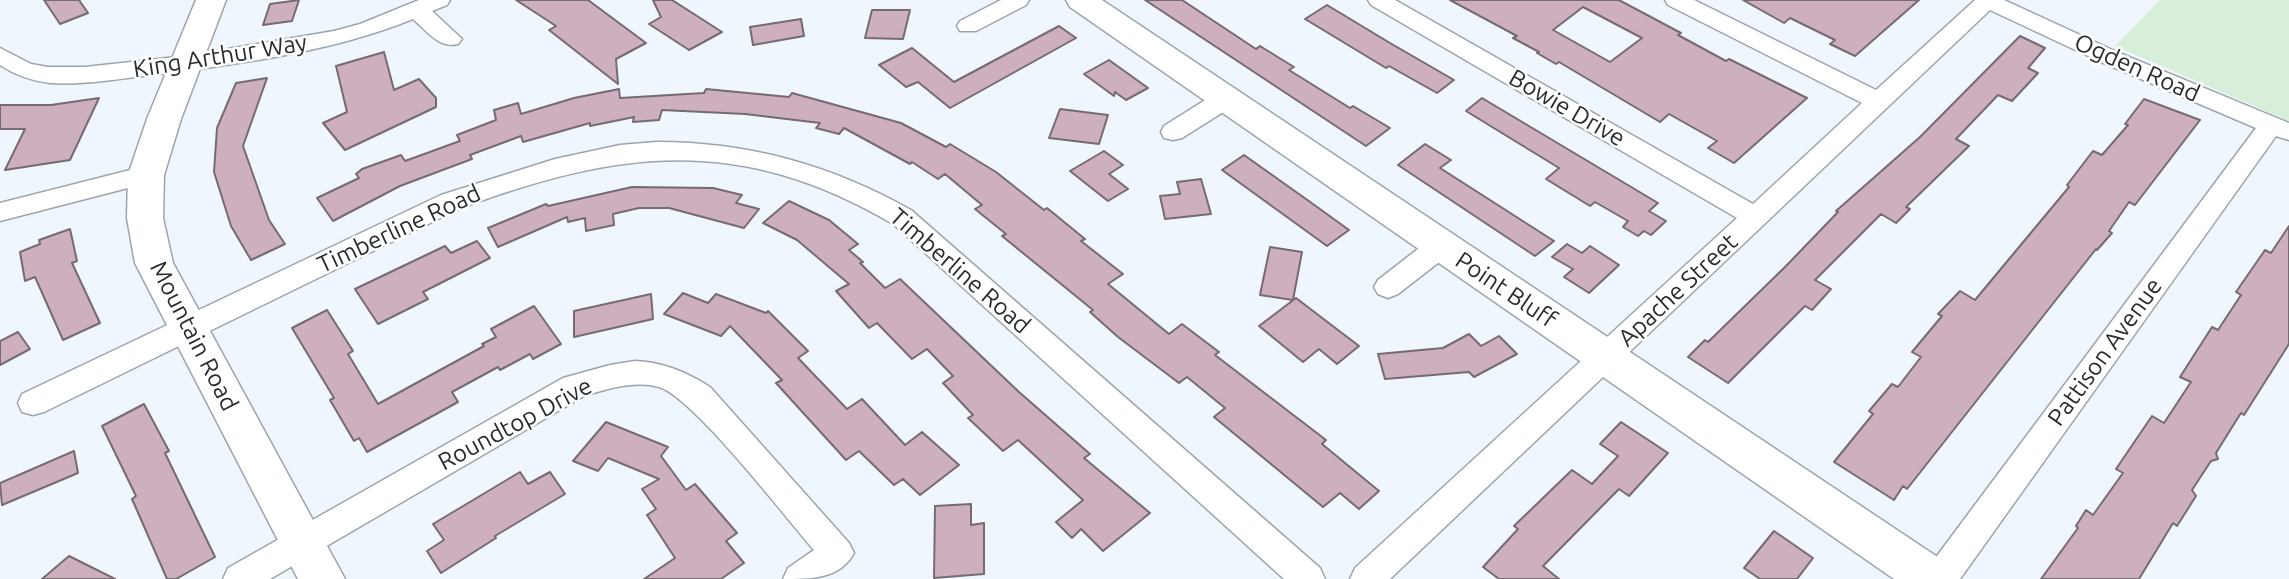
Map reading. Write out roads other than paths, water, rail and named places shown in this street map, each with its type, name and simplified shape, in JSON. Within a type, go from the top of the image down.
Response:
[{"type":"street","name":"Mountain Road","points":[[211,0],[145,175],[145,218],[154,263],[187,330],[322,579]]},
{"type":"street","name":"King Arthur Way","points":[[0,55],[24,70],[48,75],[85,75],[186,63],[334,38],[439,0]]},
{"type":"street","points":[[968,26],[1018,0]]},
{"type":"street","name":"Point Bluff","points":[[1081,0],[1932,579]]},
{"type":"street","name":"Bowie Drive","points":[[1379,0],[1755,217]]},
{"type":"street","points":[[1675,0],[1880,102]]},
{"type":"street","name":"Apache Street","points":[[1367,579],[1987,0]]},
{"type":"street","name":"Ogden Road","points":[[1987,0],[2280,129]]},
{"type":"street","points":[[417,10],[450,39]]},
{"type":"street","points":[[1173,132],[1227,98]]},
{"type":"street","name":"Pattison Avenue","points":[[1940,579],[2280,129]]},
{"type":"street","name":"Timberline Road","points":[[33,403],[450,202],[505,181],[623,153],[683,151],[735,155],[791,166],[843,184],[902,217],[1308,579]]},
{"type":"street","points":[[0,212],[145,175]]},
{"type":"street","points":[[1388,287],[1442,246]]},
{"type":"street","name":"Roundtop Drive","points":[[240,579],[574,387],[607,376],[640,373],[670,378],[699,396],[837,553],[800,579]]}]
